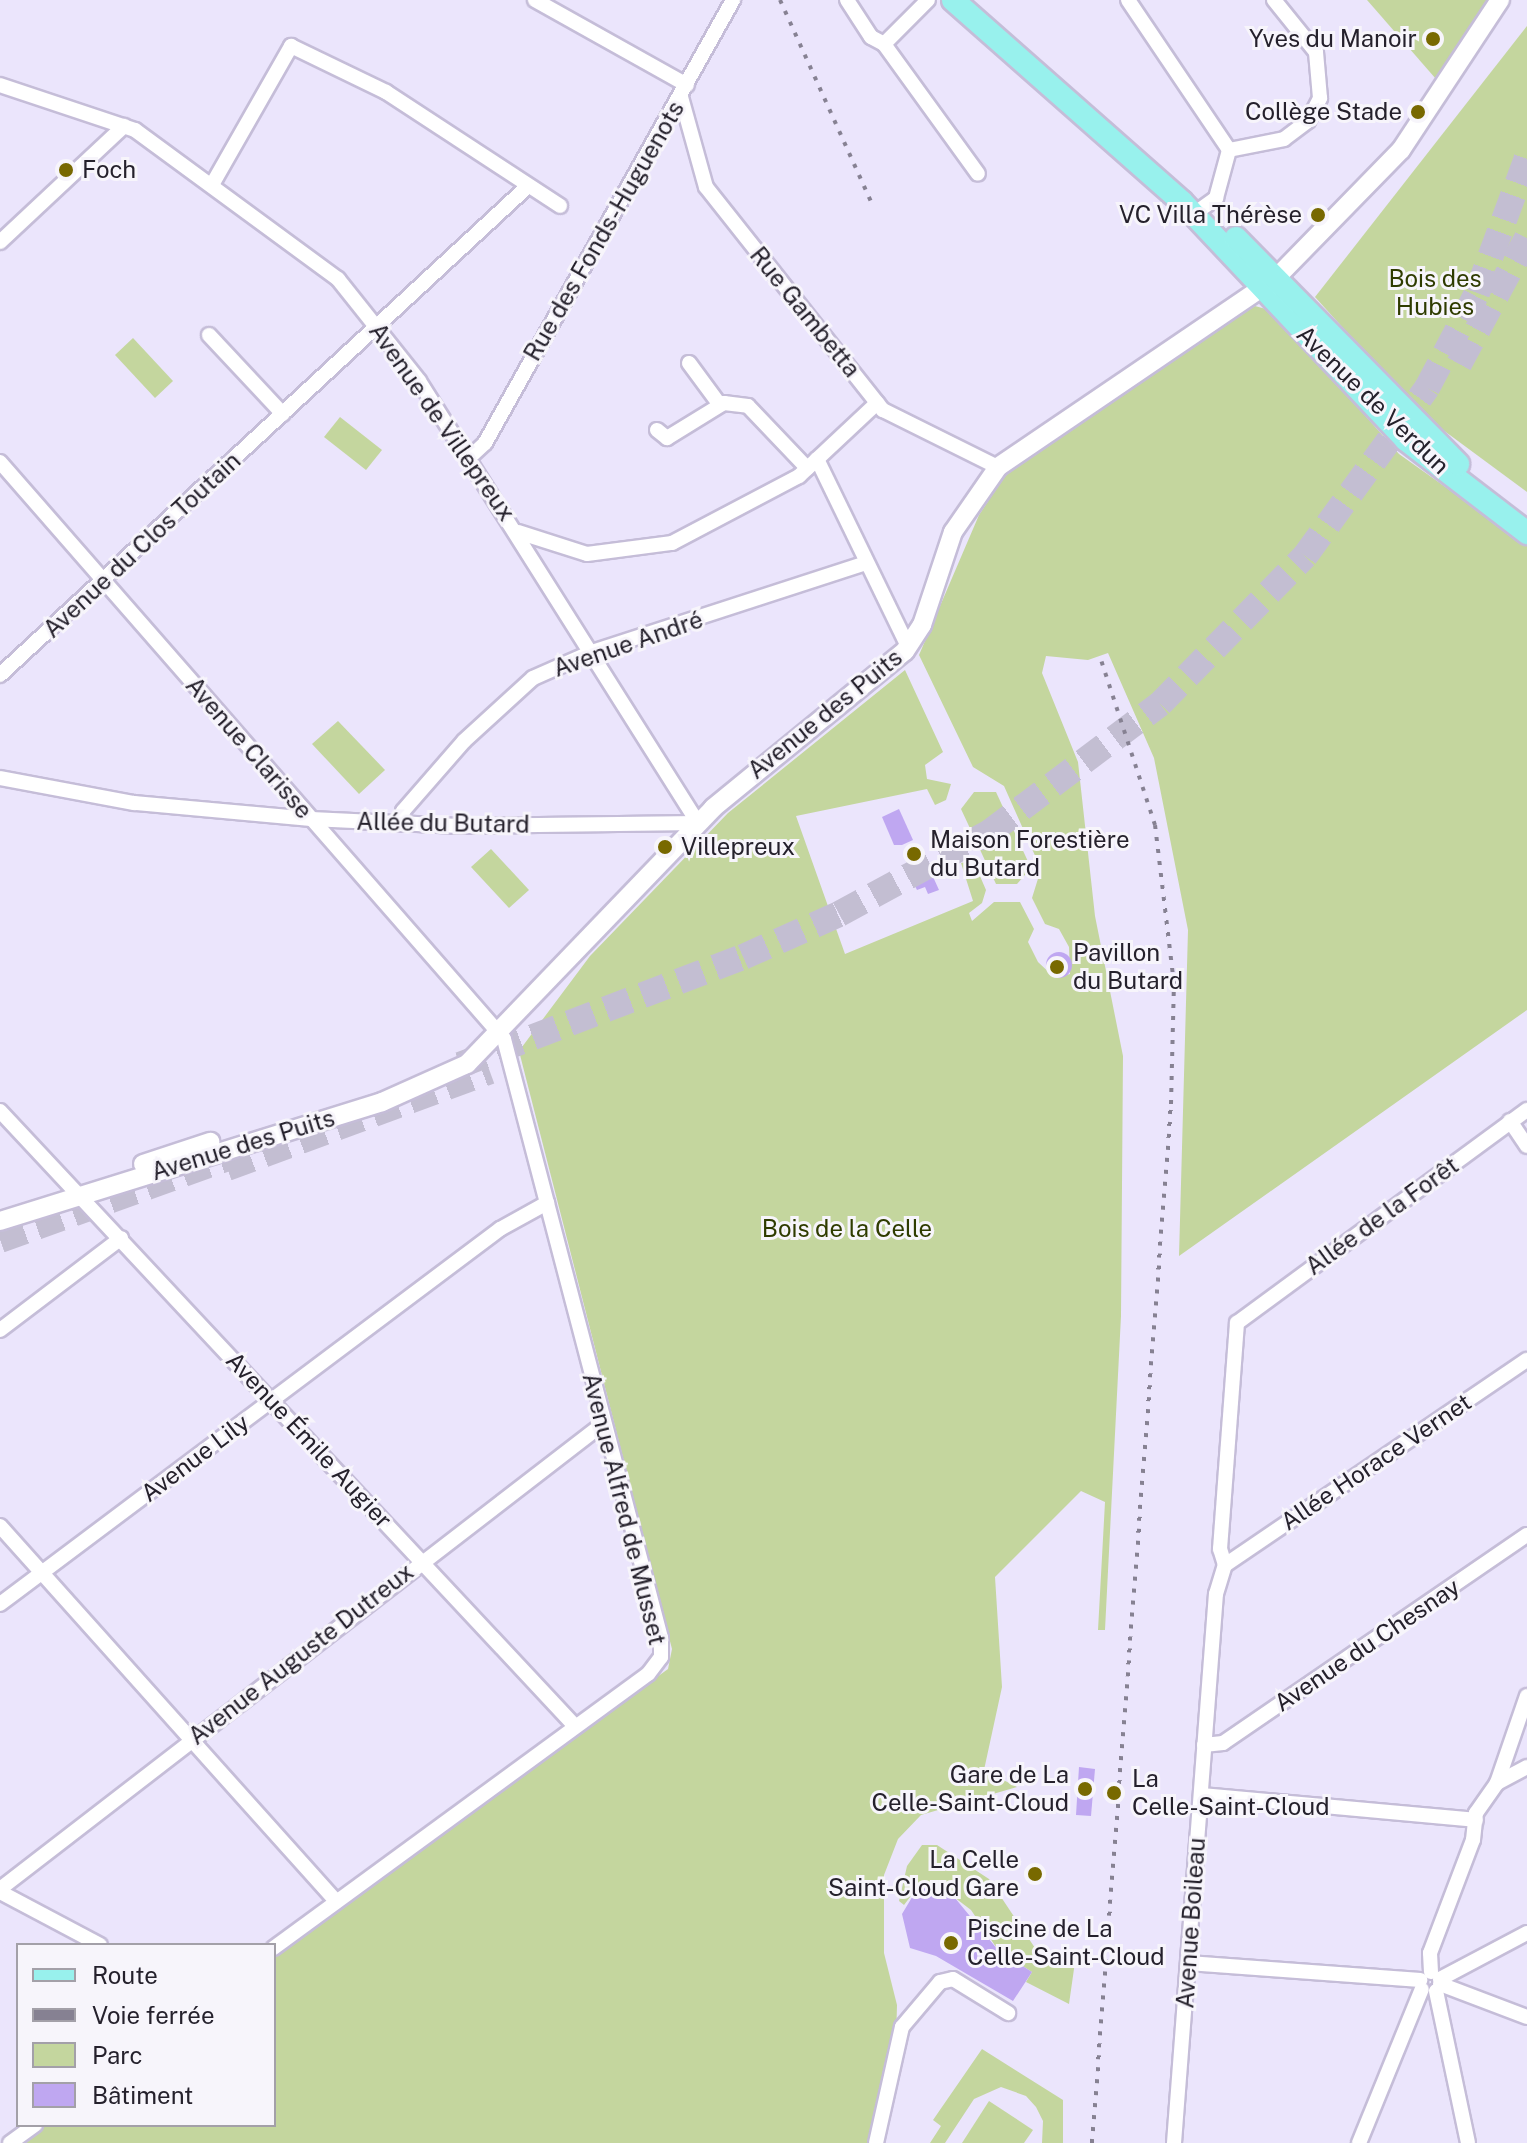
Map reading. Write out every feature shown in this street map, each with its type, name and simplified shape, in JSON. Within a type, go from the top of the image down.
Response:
[{"type":"main road","points":[[953,0],[1192,206],[1270,283]]},
{"type":"main road","name":"Avenue de Verdun","points":[[1270,283],[1442,451],[1527,515]]},
{"type":"main road","name":"Avenue de Verdun","points":[[1270,283],[1406,440],[1527,533]]},
{"type":"street","points":[[535,0],[684,91]]},
{"type":"street","name":"Rue des Fonds-Huguenots","points":[[469,458],[485,443],[733,0]]},
{"type":"street","points":[[847,0],[871,37],[884,44],[978,174]]},
{"type":"street","points":[[884,44],[928,0]]},
{"type":"street","points":[[1128,0],[1229,150],[1216,198],[1192,206]]},
{"type":"street","points":[[1229,150],[1284,139],[1308,121],[1320,98],[1316,52],[1274,0]]},
{"type":"street","name":"Avenue des Puits","points":[[0,1221],[80,1192],[418,1089],[456,1071],[499,1032],[698,823],[908,646],[922,625],[953,532],[998,467],[1056,422],[1270,283],[1401,150],[1500,0]]},
{"type":"street","points":[[213,183],[291,46],[386,92],[526,188],[560,206]]},
{"type":"street","name":"Avenue de Villepreux","points":[[0,85],[124,126],[213,183],[338,279],[377,326],[518,532],[698,823]]},
{"type":"street","name":"Rue Gambetta","points":[[684,91],[706,187],[877,403],[998,467]]},
{"type":"street","points":[[0,242],[124,126]]},
{"type":"street","name":"Avenue du Clos Toutain","points":[[0,675],[526,188]]},
{"type":"street","points":[[209,335],[283,414]]},
{"type":"street","points":[[689,363],[720,405]]},
{"type":"street","points":[[518,532],[587,554],[646,551],[672,543],[812,464],[877,403]]},
{"type":"street","points":[[657,430],[667,438],[720,405],[748,406],[812,464],[908,646]]},
{"type":"street","name":"Avenue Clarisse","points":[[0,462],[499,1032]]},
{"type":"street","name":"Avenue André","points":[[401,824],[403,811],[498,705],[533,678],[592,652],[866,563]]},
{"type":"street","name":"Allée du Butard","points":[[0,778],[134,803],[311,819],[401,824],[698,823]]},
{"type":"street","name":"Avenue Alfred de Musset","points":[[276,1946],[335,1900],[648,1674],[661,1650],[547,1203],[499,1032]]},
{"type":"street","name":"Allée de la Forêt","points":[[1237,1323],[1527,1110]]},
{"type":"street","name":"Avenue Émile Augier","points":[[0,1111],[80,1192],[575,1726]]},
{"type":"street","points":[[1510,1121],[1527,1146]]},
{"type":"street","name":"Avenue des Puits","points":[[0,1211],[80,1192]]},
{"type":"street","name":"Avenue Lily","points":[[0,1604],[500,1229],[547,1203]]},
{"type":"street","points":[[0,1330],[121,1238]]},
{"type":"street","name":"Avenue Boileau","points":[[1174,2143],[1216,1594],[1225,1565],[1220,1549],[1237,1323]]},
{"type":"street","name":"Allée Horace Vernet","points":[[1225,1565],[1527,1360]]},
{"type":"street","name":"Avenue Auguste Dutreux","points":[[0,1891],[421,1561],[604,1423]]},
{"type":"street","points":[[0,1526],[335,1900]]},
{"type":"street","name":"Avenue du Chesnay","points":[[1204,1745],[1223,1743],[1527,1535]]},
{"type":"street","points":[[1468,2143],[1431,1982],[1430,1953],[1476,1820],[1497,1783],[1503,1758],[1527,1696]]},
{"type":"street","points":[[1503,1758],[1527,1766]]},
{"type":"street","points":[[1497,1783],[1527,1766]]},
{"type":"street","points":[[1203,1795],[1476,1820]]},
{"type":"street","points":[[0,1891],[96,1943]]},
{"type":"street","points":[[1359,2143],[1431,1982],[1527,1933]]},
{"type":"street","points":[[1188,1963],[1431,1982],[1525,2017]]},
{"type":"street","points":[[876,2143],[902,2027],[946,1978],[1008,2013]]},
{"type":"street","points":[[10,2143],[32,2127]]},
{"type":"green space","name":"Yves du Manoir","points":[[1367,0],[1492,0],[1436,79]]},
{"type":"green space","name":"Bois des Hubies","points":[[1527,26],[1527,492],[1420,413],[1315,297]]},
{"type":"green space","name":"Bois de la Celle","points":[[1255,306],[1273,311],[1399,454],[1527,545],[1527,1010],[1179,1256],[1188,930],[1154,758],[1108,653],[1088,660],[1046,656],[1042,673],[1078,762],[1095,916],[1123,1056],[1121,1316],[1105,1630],[1098,1630],[1105,1502],[1081,1491],[995,1577],[1002,1687],[984,1770],[1017,1787],[921,1815],[898,1839],[884,1875],[884,1953],[897,2005],[896,2042],[874,2143],[19,2143],[41,2127],[276,2127],[276,1956],[668,1669],[672,1649],[519,1051],[590,956],[728,813],[905,670],[943,752],[925,765],[927,779],[951,784],[946,800],[935,805],[927,789],[796,816],[845,954],[973,901],[961,863],[973,860],[986,890],[982,903],[969,913],[972,921],[994,902],[1020,902],[1034,929],[1028,942],[1038,962],[1055,978],[1070,974],[1069,947],[1059,929],[1045,924],[1032,898],[1041,869],[1004,786],[973,767],[919,655],[979,515],[1009,469],[1069,419]]},
{"type":"green space","points":[[133,338],[173,381],[155,398],[115,355]]},
{"type":"green space","points":[[340,417],[382,450],[366,470],[324,437]]},
{"type":"green space","points":[[338,721],[385,770],[359,794],[312,744]]},
{"type":"green space","points":[[974,792],[996,792],[1031,868],[1017,884],[996,884],[961,809]]},
{"type":"green space","points":[[491,849],[529,890],[509,908],[471,867]]},
{"type":"green space","points":[[922,1845],[937,1845],[989,1879],[1039,1954],[1050,1961],[1076,1955],[1069,2004],[1026,1982],[1032,1972],[998,1950],[971,1910],[950,1894],[920,1884],[904,1905],[899,1901],[907,1866]]},
{"type":"green space","points":[[982,2049],[1063,2100],[1063,2143],[1042,2143],[1043,2121],[1036,2107],[1026,2096],[1001,2087],[974,2099],[945,2143],[930,2143],[941,2126],[933,2120]]},
{"type":"green space","points":[[989,2101],[1033,2130],[1024,2143],[962,2143]]},
{"type":"building","points":[[899,809],[913,840],[894,845],[882,817]]},
{"type":"building","points":[[925,859],[939,890],[928,894],[925,887],[917,890],[909,874]]},
{"type":"building","name":"Pavillon du Butard","points":[[1059,952],[1068,956],[1072,965],[1068,974],[1059,978],[1050,974],[1046,965],[1050,956]]},
{"type":"building","name":"Gare de La Celle-Saint-Cloud","points":[[1079,1767],[1095,1769],[1091,1816],[1076,1815]]},
{"type":"building","name":"Piscine de La Celle-Saint-Cloud","points":[[920,1884],[955,1898],[998,1950],[1032,1972],[1013,2001],[936,1956],[910,1948],[902,1914]]},
{"type":"tunnel","points":[[460,1065],[743,957],[839,914],[990,832],[1160,704],[1305,556],[1427,388],[1477,293],[1527,158]]},
{"type":"tunnel","points":[[1459,364],[1527,238]]},
{"type":"tunnel","points":[[227,1168],[490,1071]]},
{"type":"tunnel","points":[[0,1240],[242,1153]]},
{"type":"railway","points":[[780,0],[871,202]]},
{"type":"railway","points":[[1092,2143],[1171,1104],[1174,984],[1155,825],[1100,657]]},
{"type":"place","name":"Yves du Manoir","points":[[1433,39]]},
{"type":"place","name":"Collège Stade","points":[[1418,112]]},
{"type":"place","name":"Foch","points":[[66,170]]},
{"type":"place","name":"VC Villa Thérèse","points":[[1318,215]]},
{"type":"place","name":"Villepreux","points":[[665,847]]},
{"type":"place","name":"Maison Forestière du Butard","points":[[914,854]]},
{"type":"place","name":"Pavillon du Butard","points":[[1057,967]]},
{"type":"place","name":"Gare de La Celle-Saint-Cloud","points":[[1085,1789]]},
{"type":"place","name":"La Celle-Saint-Cloud","points":[[1114,1793]]},
{"type":"place","name":"La Celle Saint-Cloud Gare","points":[[1035,1874]]},
{"type":"place","name":"Piscine de La Celle-Saint-Cloud","points":[[951,1943]]}]
